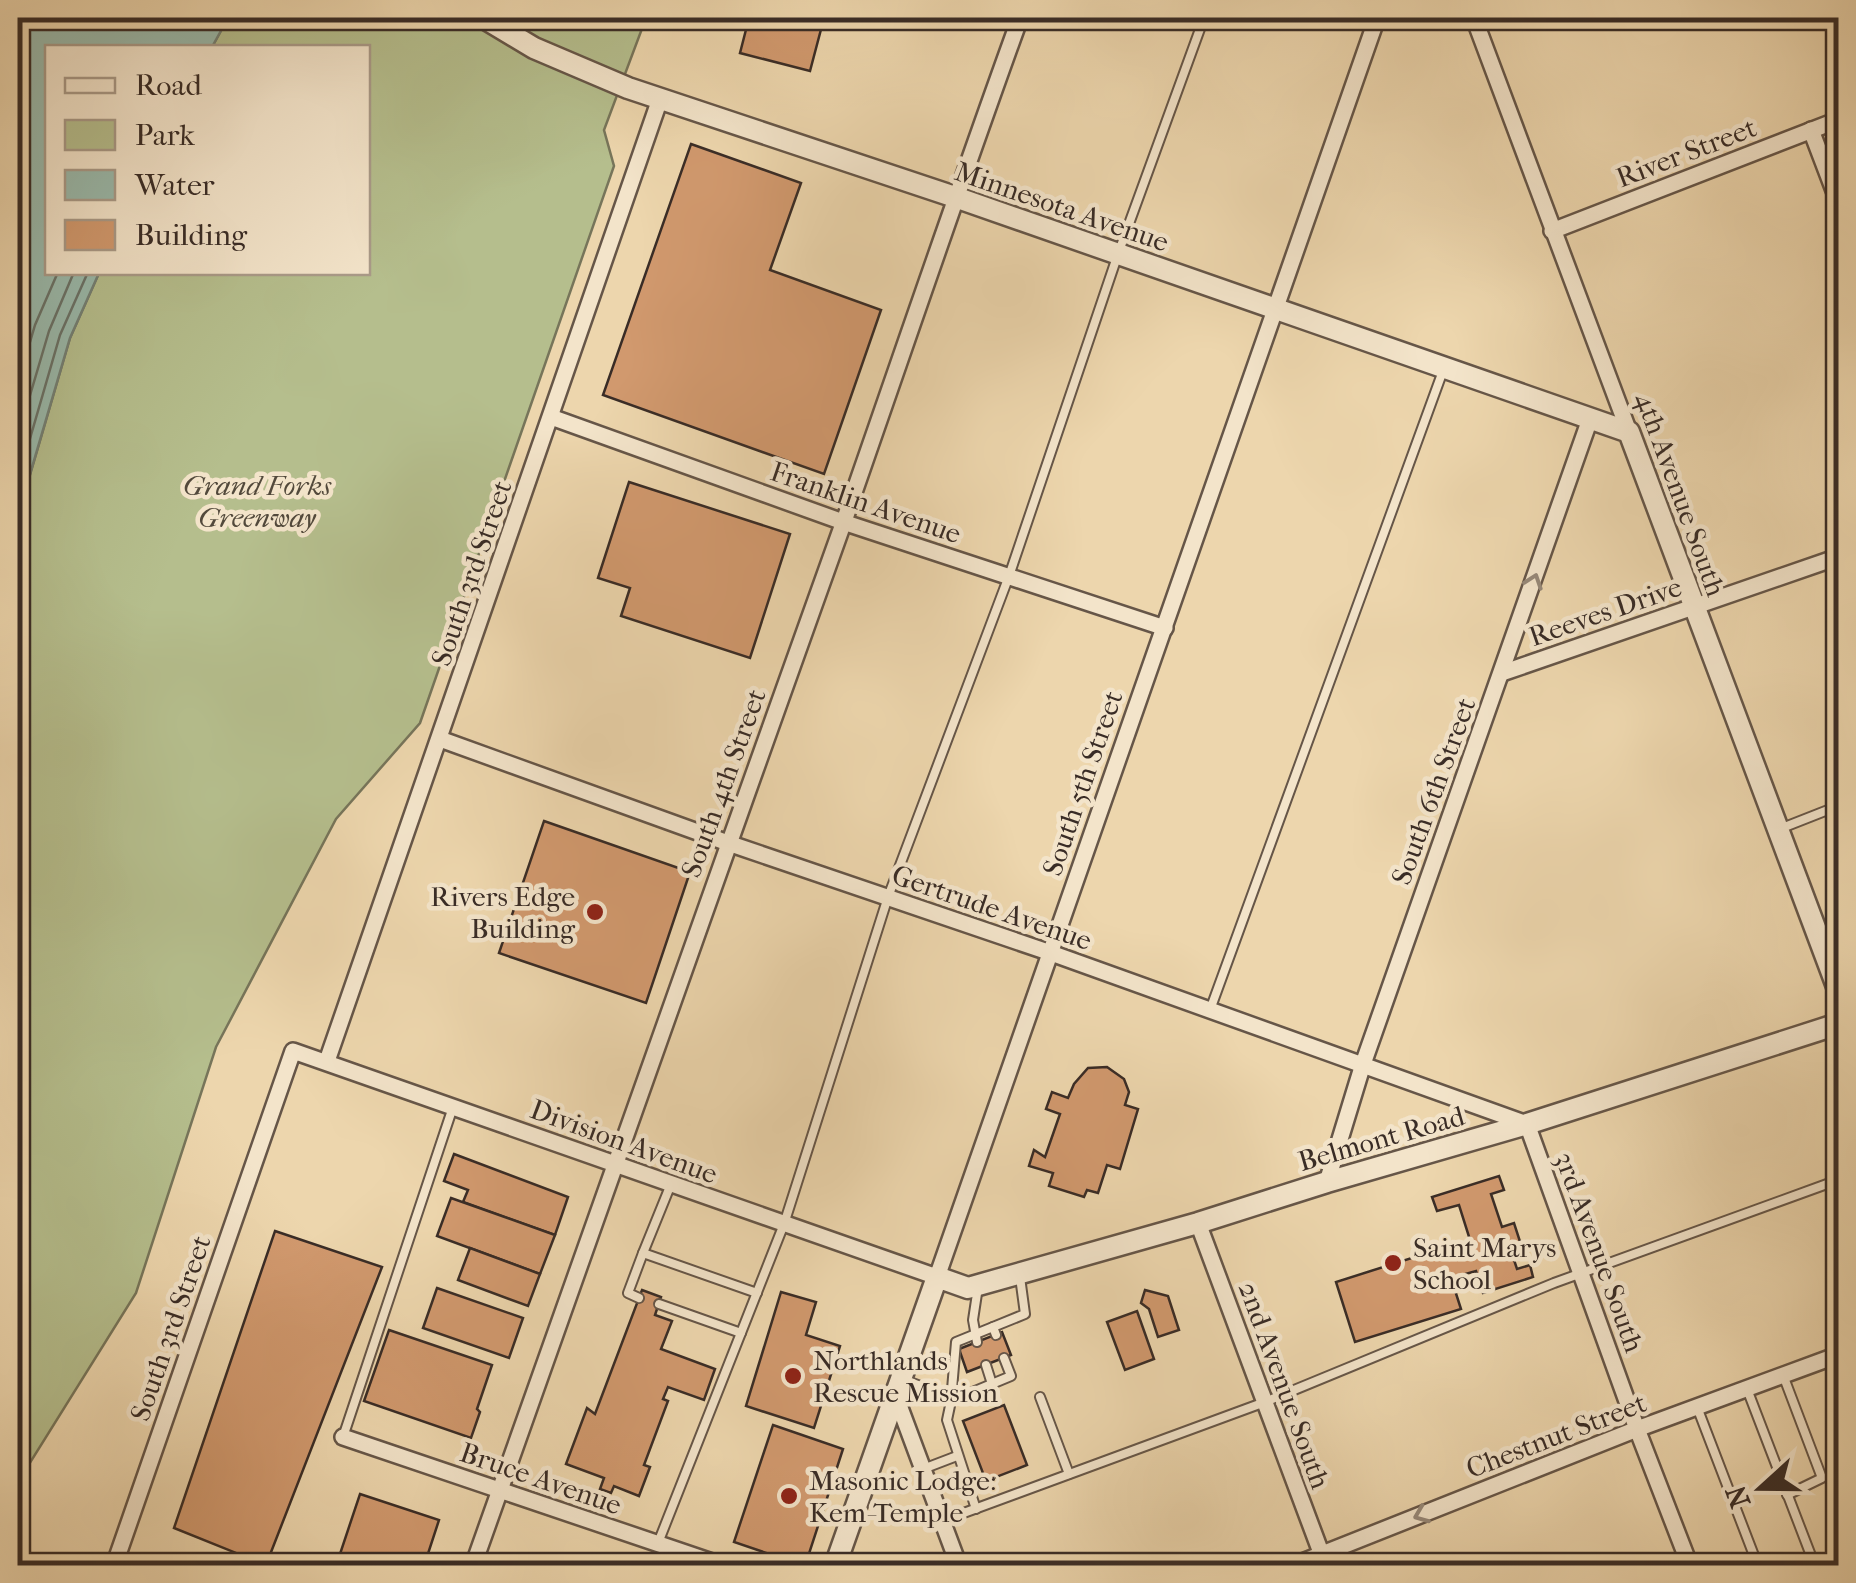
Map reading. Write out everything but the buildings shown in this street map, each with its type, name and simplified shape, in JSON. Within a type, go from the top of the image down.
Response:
[{"type":"street","name":"Minnesota Avenue","points":[[484,18],[534,48],[660,100],[955,197],[1629,432]]},
{"type":"street","name":"South 4th Street","points":[[473,1566],[1020,18]]},
{"type":"street","name":"South 5th Street","points":[[835,1566],[1377,18]]},
{"type":"street","name":"4th Avenue South","points":[[1474,18],[1838,989]]},
{"type":"street","name":"South 3rd Street","points":[[327,1061],[660,100]]},
{"type":"street","name":"River Street","points":[[1552,231],[1838,120]]},
{"type":"street","points":[[1812,130],[1838,202]]},
{"type":"street","name":"Franklin Avenue","points":[[552,417],[843,522],[1166,628]]},
{"type":"street","name":"South 6th Street","points":[[1327,1182],[1363,1064],[1590,419]]},
{"type":"street","name":"Reeves Drive","points":[[1502,674],[1838,557]]},
{"type":"street","name":"Gertrude Avenue","points":[[440,740],[1527,1124]]},
{"type":"street","name":"Belmont Road","points":[[937,1277],[968,1288],[1019,1274],[1527,1124],[1838,1024]]},
{"type":"street","name":"South 3rd Street","points":[[114,1566],[293,1051]]},
{"type":"street","name":"Division Avenue","points":[[293,1051],[937,1277]]},
{"type":"street","name":"3rd Avenue South","points":[[1527,1124],[1690,1566]]},
{"type":"street","name":"2nd Avenue South","points":[[1198,1223],[1324,1560]]},
{"type":"street","name":"Chestnut Street","points":[[1292,1566],[1324,1560],[1637,1430],[1838,1355]]},
{"type":"street","points":[[899,1388],[923,1470],[959,1566]]},
{"type":"street","name":"Bruce Avenue","points":[[343,1438],[724,1566]]},
{"type":"lane","points":[[658,1544],[784,1224],[888,897],[1008,576],[1204,18]]},
{"type":"lane","points":[[1210,1010],[1444,368]]},
{"type":"lane","points":[[1778,829],[1838,806]]},
{"type":"lane","points":[[343,1438],[453,1106]]},
{"type":"lane","points":[[942,1521],[1264,1402],[1582,1273],[1838,1180]]},
{"type":"lane","points":[[639,1298],[628,1293],[671,1184]]},
{"type":"lane","points":[[643,1253],[757,1293]]},
{"type":"lane","points":[[976,1509],[947,1420],[956,1342],[994,1331],[1025,1314],[1019,1274]]},
{"type":"lane","points":[[976,1338],[973,1320],[978,1285]]},
{"type":"lane","points":[[659,1304],[741,1333]]},
{"type":"lane","points":[[899,1388],[934,1391],[951,1400],[1011,1376],[1004,1358]]},
{"type":"lane","points":[[986,1365],[992,1384]]},
{"type":"lane","points":[[1784,1376],[1822,1478],[1788,1494]]},
{"type":"lane","points":[[1747,1389],[1815,1566]]},
{"type":"lane","points":[[1040,1396],[1069,1474]]},
{"type":"lane","points":[[1697,1407],[1758,1566]]},
{"type":"lane","points":[[923,1470],[957,1456]]},
{"type":"green space","name":"Grand Forks Greenway","points":[[228,18],[646,18],[604,130],[614,166],[420,723],[336,819],[216,1047],[136,1293],[18,1482],[18,516],[70,338],[98,275],[370,275],[370,45],[213,45]]},
{"type":"water","points":[[18,18],[228,18],[213,45],[45,45],[45,275],[98,275],[70,338],[18,515]]},
{"type":"place","name":"Rivers Edge Building","points":[[595,912]]},
{"type":"place","name":"Saint Marys School","points":[[1393,1263]]},
{"type":"place","name":"Northlands Rescue Mission","points":[[793,1376]]},
{"type":"place","name":"Masonic Lodge: Kem-Temple","points":[[789,1496]]}]
